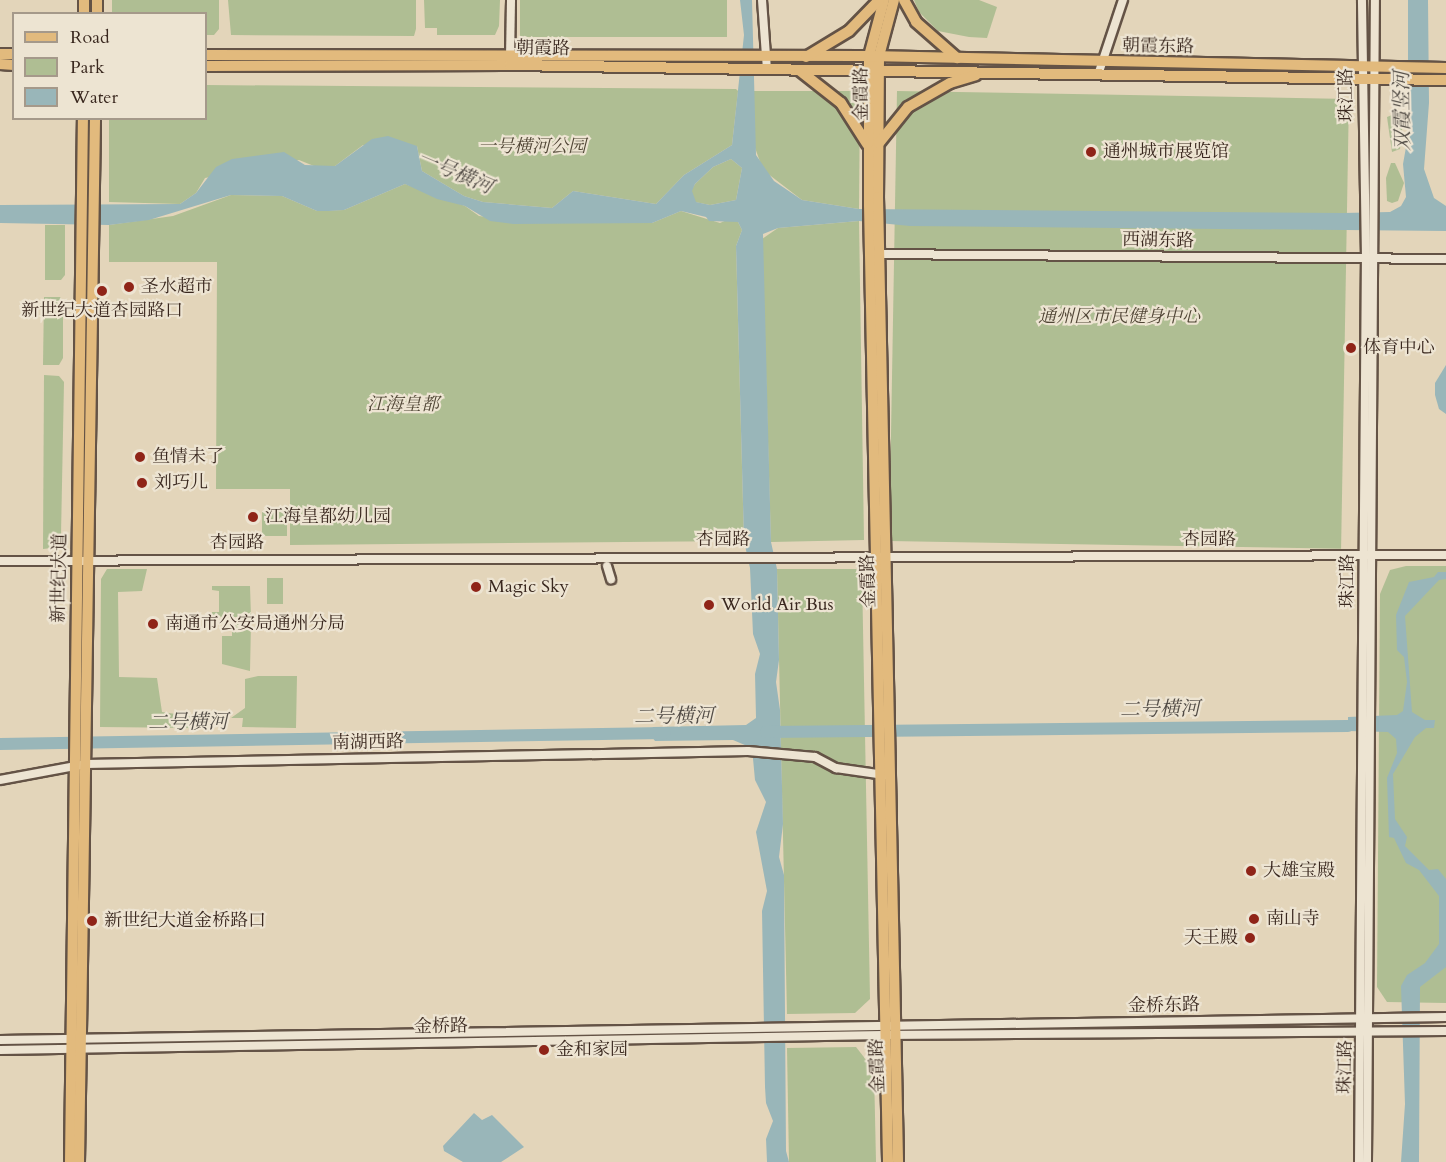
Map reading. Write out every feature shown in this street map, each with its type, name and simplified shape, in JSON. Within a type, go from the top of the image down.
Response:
[{"type":"main road","points":[[806,57],[849,31],[879,0]]},
{"type":"main road","name":"金霞路","points":[[884,0],[874,56],[874,147],[870,205],[875,254],[880,555],[878,722],[892,775],[888,1162]]},
{"type":"main road","name":"金霞路","points":[[874,56],[894,0]]},
{"type":"main road","points":[[904,0],[916,22],[957,58]]},
{"type":"main road","name":"朝霞路","points":[[207,55],[735,64],[806,57],[874,56]]},
{"type":"main road","name":"朝霞东路","points":[[874,56],[957,58],[1101,67],[1362,73],[1375,79],[1443,80]]},
{"type":"main road","name":"朝霞路","points":[[207,66],[510,61]]},
{"type":"main road","name":"朝霞路","points":[[763,63],[799,70],[874,71]]},
{"type":"main road","name":"朝霞东路","points":[[874,71],[987,72],[1101,67]]},
{"type":"main road","name":"朝霞东路","points":[[1362,73],[1375,67],[1443,68]]},
{"type":"main road","points":[[799,70],[840,103],[874,147],[909,107],[950,83],[987,72]]},
{"type":"main road","name":"新世纪大道","points":[[83,120],[88,197]]},
{"type":"main road","name":"新世纪大道","points":[[70,1162],[68,1043],[77,560],[88,197],[95,120]]},
{"type":"main road","name":"金霞路","points":[[874,147],[878,197],[874,232]]},
{"type":"main road","name":"新世纪大道","points":[[79,1162],[90,559],[87,227]]},
{"type":"main road","name":"金霞路","points":[[880,555],[890,724],[879,775],[888,1030],[898,1162]]},
{"type":"street","points":[[510,61],[511,0]]},
{"type":"street","points":[[762,0],[763,63]]},
{"type":"street","points":[[1101,67],[1123,0]]},
{"type":"street","name":"珠江路","points":[[1362,0],[1365,207],[1370,259],[1365,1018],[1367,1162]]},
{"type":"street","name":"珠江路","points":[[1369,232],[1374,207],[1375,0]]},
{"type":"street","name":"西湖东路","points":[[875,254],[1446,259]]},
{"type":"street","name":"杏园路","points":[[0,561],[745,555],[1446,555]]},
{"type":"street","points":[[607,566],[611,579]]},
{"type":"street","name":"南湖西路","points":[[0,780],[86,764],[748,751],[785,752],[815,757],[860,774],[892,775]]},
{"type":"street","name":"金桥东路","points":[[888,1030],[1446,1017]]},
{"type":"street","name":"金桥路","points":[[80,1043],[760,1027],[888,1030]]},
{"type":"street","name":"金桥东路","points":[[888,1030],[1366,1032],[1446,1030]]},
{"type":"street","name":"金桥路","points":[[0,1040],[80,1043],[760,1038],[888,1030]]},
{"type":"street","name":"珠江路","points":[[1359,1162],[1366,1032]]},
{"type":"street","name":"金桥路","points":[[0,1050],[68,1043]]},
{"type":"green space","points":[[112,0],[219,0],[219,29],[214,35],[207,35],[207,12],[112,12]]},
{"type":"green space","points":[[228,0],[416,0],[416,29],[414,36],[231,35]]},
{"type":"green space","points":[[424,0],[500,0],[499,26],[495,35],[437,35],[437,28],[425,28]]},
{"type":"green space","points":[[520,0],[727,0],[727,37],[520,37]]},
{"type":"green space","points":[[914,0],[979,0],[997,7],[987,38],[969,37],[938,31],[919,12]]},
{"type":"green space","name":"一号横河公园","points":[[207,85],[736,89],[738,91],[732,145],[684,175],[656,204],[573,191],[552,208],[483,202],[464,196],[422,171],[417,146],[363,145],[335,166],[314,166],[299,160],[205,178],[196,193],[180,204],[109,202],[109,120],[207,120]]},
{"type":"green space","points":[[754,91],[860,91],[859,209],[802,200],[763,170],[754,145]]},
{"type":"green space","name":"通州区市民健身中心","points":[[897,91],[1349,99],[1341,549],[889,541]]},
{"type":"green space","points":[[1397,113],[1402,121],[1400,149],[1392,152],[1387,117]]},
{"type":"green space","points":[[731,159],[742,168],[736,200],[710,205],[695,202],[691,191],[695,184],[713,167]]},
{"type":"green space","points":[[1391,163],[1395,163],[1404,183],[1398,201],[1392,203],[1387,201],[1386,178]]},
{"type":"green space","name":"江海皇都","points":[[405,184],[465,206],[479,216],[531,223],[652,223],[681,211],[720,223],[729,219],[738,222],[742,230],[736,246],[744,541],[290,545],[290,489],[216,489],[217,262],[109,262],[109,225],[173,216],[231,195],[282,196],[317,211],[344,210]]},
{"type":"green space","points":[[859,221],[864,540],[771,542],[762,239],[778,228]]},
{"type":"green space","points":[[45,225],[65,225],[65,275],[61,280],[45,280]]},
{"type":"green space","points":[[44,297],[60,297],[63,302],[63,358],[59,365],[43,365]]},
{"type":"green space","points":[[44,375],[59,376],[64,382],[61,535],[52,548],[43,549]]},
{"type":"green space","points":[[262,512],[287,512],[287,536],[262,536]]},
{"type":"green space","points":[[1406,566],[1446,566],[1446,1003],[1387,1002],[1377,987],[1380,594],[1390,570]]},
{"type":"green space","points":[[107,569],[147,569],[142,591],[118,592],[119,677],[157,678],[162,712],[196,717],[197,728],[100,727],[101,579]]},
{"type":"green space","points":[[777,569],[856,569],[862,575],[870,999],[855,1013],[787,1014]]},
{"type":"green space","points":[[267,578],[283,578],[283,604],[267,604]]},
{"type":"green space","points":[[212,586],[250,586],[251,617],[212,617],[212,612],[219,612],[219,591],[212,590]]},
{"type":"green space","points":[[232,621],[251,623],[250,671],[222,664],[222,636],[232,636]]},
{"type":"green space","points":[[258,676],[297,676],[296,728],[242,727],[243,718],[231,718],[245,708],[245,679]]},
{"type":"green space","points":[[856,1047],[874,1070],[876,1162],[789,1162],[787,1048]]},
{"type":"water","points":[[740,0],[752,0],[756,155],[774,181],[802,200],[859,209],[1390,212],[1401,206],[1406,197],[1403,164],[1408,136],[1408,0],[1428,0],[1429,103],[1424,169],[1434,198],[1446,206],[1446,231],[910,226],[859,221],[778,228],[763,234],[771,542],[777,569],[779,660],[776,682],[780,710],[783,824],[779,857],[784,875],[786,1151],[789,1162],[767,1162],[766,1139],[773,1121],[766,1103],[765,1087],[762,911],[767,891],[756,832],[766,802],[755,780],[752,748],[733,740],[655,741],[649,733],[653,727],[746,725],[756,718],[755,674],[760,654],[753,634],[750,568],[744,541],[736,246],[742,230],[738,222],[709,221],[706,217],[681,211],[652,223],[513,224],[490,221],[465,206],[437,199],[405,184],[344,210],[317,211],[282,196],[231,195],[149,220],[109,225],[0,223],[0,205],[180,204],[196,193],[216,167],[232,159],[284,152],[305,165],[335,166],[372,139],[388,136],[417,146],[422,171],[464,196],[483,202],[552,208],[573,191],[656,204],[684,175],[732,145],[744,35]],"holes":[[[731,159],[742,168],[736,200],[710,205],[696,202],[692,191],[695,184],[713,167]]]},
{"type":"water","points":[[1446,365],[1446,414],[1439,409],[1435,395],[1435,383]]},
{"type":"water","points":[[1438,572],[1446,572],[1446,579],[1439,580],[1405,616],[1412,712],[1425,720],[1435,720],[1434,728],[1426,728],[1415,737],[1393,774],[1395,819],[1407,837],[1405,846],[1429,870],[1438,869],[1446,879],[1446,967],[1420,987],[1419,1162],[1401,1162],[1405,1104],[1401,986],[1407,975],[1425,963],[1439,944],[1439,896],[1419,870],[1406,863],[1394,838],[1389,837],[1387,778],[1397,753],[1396,739],[1388,732],[1348,731],[1348,717],[1397,715],[1403,711],[1407,682],[1404,657],[1397,650],[1396,615],[1409,582],[1434,577]]},
{"type":"water","points":[[474,1113],[482,1120],[492,1115],[524,1147],[501,1162],[463,1162],[444,1151],[443,1146]]},
{"type":"waterway","name":"二号横河","points":[[766,732],[1348,726]]},
{"type":"waterway","name":"二号横河","points":[[0,744],[665,733]]},
{"type":"place","name":"通州城市展览馆","points":[[1091,152]]},
{"type":"place","name":"圣水超市","points":[[129,287]]},
{"type":"place","name":"新世纪大道杏园路口","points":[[102,291]]},
{"type":"place","name":"体育中心","points":[[1351,348]]},
{"type":"place","name":"鱼情未了","points":[[140,457]]},
{"type":"place","name":"刘巧儿","points":[[142,483]]},
{"type":"place","name":"江海皇都幼儿园","points":[[253,517]]},
{"type":"place","name":"Magic Sky","points":[[476,587]]},
{"type":"place","name":"World Air Bus","points":[[709,605]]},
{"type":"place","name":"南通市公安局通州分局","points":[[153,624]]},
{"type":"place","name":"大雄宝殿","points":[[1251,871]]},
{"type":"place","name":"南山寺","points":[[1254,919]]},
{"type":"place","name":"新世纪大道金桥路口","points":[[92,921]]},
{"type":"place","name":"天王殿","points":[[1250,938]]},
{"type":"place","name":"金和家园","points":[[544,1050]]},
{"type":"water label","name":"双霞竖河","points":[[1402,111]]},
{"type":"water label","name":"一号横河","points":[[455,172]]}]
